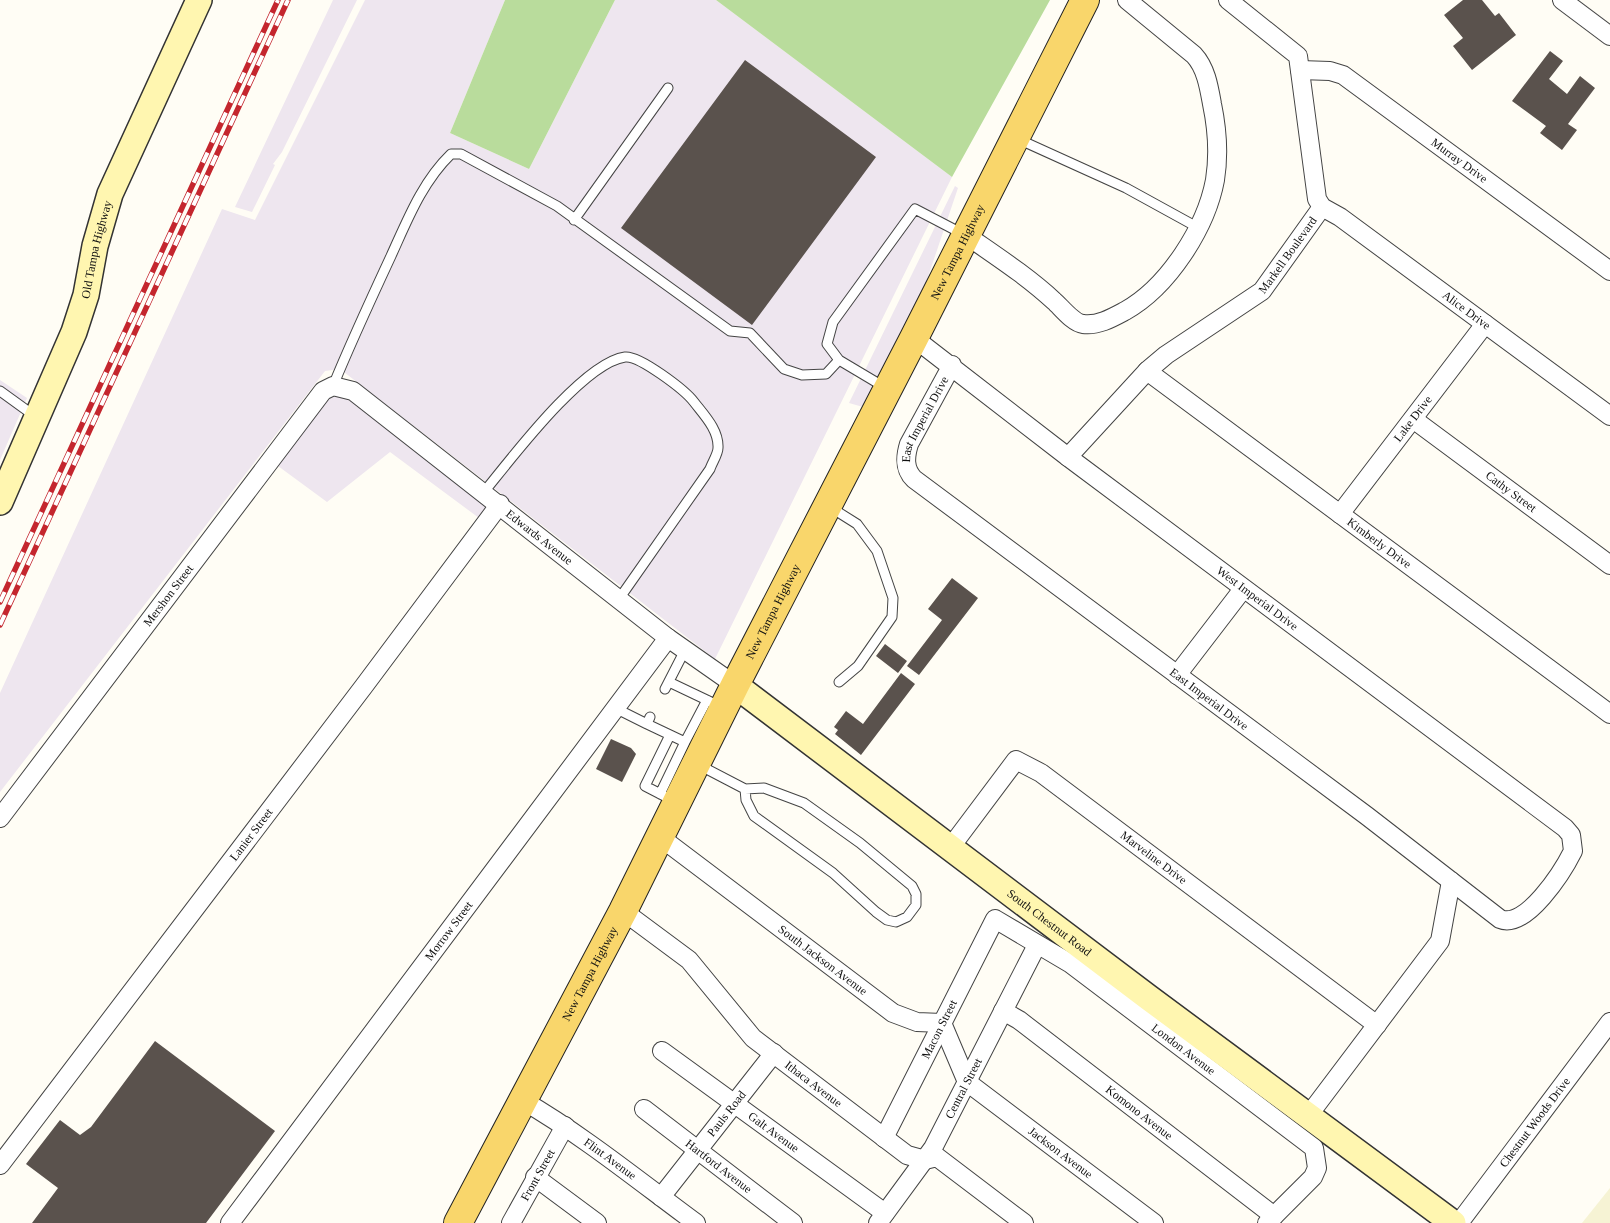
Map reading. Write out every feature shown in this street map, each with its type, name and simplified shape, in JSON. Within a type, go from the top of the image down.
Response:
[{"type":"main road","name":"New Tampa Highway","points":[[458,1223],[623,911],[660,837],[668,798],[691,753],[828,506],[1085,0]]},
{"type":"street","name":"Old Tampa Highway","points":[[0,502],[11,466],[36,417],[74,332],[86,295],[95,246],[110,194],[199,0]]},
{"type":"street","points":[[966,235],[1040,288],[1080,324],[1093,325],[1134,306],[1153,290],[1180,258],[1197,227],[1215,180],[1217,154],[1215,120],[1204,71],[1194,55],[1127,0]]},
{"type":"street","name":"Markell Boulevard","points":[[1068,457],[1147,371],[1166,355],[1255,298],[1322,207],[1317,199],[1298,56],[1228,0]]},
{"type":"street","points":[[1562,0],[1610,36]]},
{"type":"street","name":"Murray Drive","points":[[1300,70],[1330,71],[1343,75],[1610,271]]},
{"type":"street","name":"Alice Drive","points":[[1322,207],[1340,217],[1610,416]]},
{"type":"street","name":"Lake Drive","points":[[1340,514],[1485,324]]},
{"type":"street","name":"West Imperial Drive","points":[[914,338],[952,365],[1068,457],[1565,828]]},
{"type":"street","name":"East Imperial Drive","points":[[952,365],[908,444],[906,454],[909,474],[1500,918],[1506,921],[1518,918],[1540,899],[1569,859],[1573,842],[1565,828]]},
{"type":"street","name":"Kimberly Drive","points":[[1147,371],[1610,714]]},
{"type":"street","name":"Edwards Avenue","points":[[338,387],[353,391],[685,650],[722,698]]},
{"type":"street","name":"Mershon Street","points":[[0,818],[323,391],[338,387]]},
{"type":"street","name":"Cathy Street","points":[[1413,419],[1610,565]]},
{"type":"street","name":"Lanier Street","points":[[2,1157],[364,686],[500,504]]},
{"type":"street","points":[[1177,674],[1244,589]]},
{"type":"street","name":"Morrow Street","points":[[230,1223],[668,638]]},
{"type":"street","name":"South Chestnut Road","points":[[722,698],[950,848],[1453,1223]]},
{"type":"street","name":"Marveline Drive","points":[[950,848],[1016,760],[1041,773],[1377,1025]]},
{"type":"street","name":"South Jackson Avenue","points":[[660,837],[894,1013],[917,1022],[942,1023]]},
{"type":"street","points":[[1308,1116],[1440,940],[1452,881]]},
{"type":"street","name":"Ithaca Avenue","points":[[623,911],[689,960],[743,1027],[774,1053],[907,1155],[924,1160],[937,1157],[1024,1223]]},
{"type":"street","name":"Macon Street","points":[[884,1138],[995,919]]},
{"type":"street","name":"London Avenue","points":[[995,919],[1071,964],[1314,1148],[1318,1163],[1313,1177],[1270,1219]]},
{"type":"street","name":"Central Street","points":[[882,1218],[933,1148],[1037,945]]},
{"type":"street","name":"Komono Avenue","points":[[1003,1011],[1019,1020],[1270,1219]]},
{"type":"street","name":"Chestnut Woods Drive","points":[[1459,1223],[1610,1022]]},
{"type":"street","points":[[942,1023],[968,1082]]},
{"type":"street","name":"Galt Avenue","points":[[662,1051],[737,1103],[882,1218]]},
{"type":"street","name":"Pauls Road","points":[[661,1197],[737,1103],[774,1053]]},
{"type":"street","name":"Jackson Avenue","points":[[968,1082],[1154,1223]]},
{"type":"street","name":"Flint Avenue","points":[[522,1100],[565,1126],[696,1223]]},
{"type":"street","name":"Hartford Avenue","points":[[644,1109],[794,1223]]},
{"type":"street","name":"Front Street","points":[[511,1223],[565,1126]]},
{"type":"street","points":[[535,1177],[597,1223]]},
{"type":"lane","points":[[574,220],[668,88]]},
{"type":"lane","points":[[1015,138],[1126,188],[1197,227]]},
{"type":"lane","points":[[338,387],[344,358],[414,206],[439,166],[451,154],[461,154],[557,206],[730,331],[750,333],[784,369],[802,375],[826,374],[839,360]]},
{"type":"lane","points":[[888,389],[839,360],[827,344],[833,322],[915,209],[966,235]]},
{"type":"lane","points":[[484,492],[559,405],[592,374],[615,360],[628,357],[640,362],[690,396],[715,430],[718,448],[710,469],[619,599]]},
{"type":"lane","points":[[0,391],[36,417]]},
{"type":"lane","points":[[828,506],[857,524],[877,551],[893,598],[892,617],[858,666],[839,682]]},
{"type":"lane","points":[[685,650],[667,685],[722,698]]},
{"type":"lane","points":[[616,708],[648,720],[691,753],[745,789],[764,788],[804,803],[860,842],[912,886],[916,894],[916,905],[907,917],[896,922],[887,920],[833,873],[754,816],[746,800],[745,789]]},
{"type":"lane","points":[[668,798],[645,786],[670,735]]},
{"type":"shaded area","points":[[333,0],[357,0],[282,152],[273,164],[275,165],[252,212],[235,207]]},
{"type":"shaded area","points":[[365,0],[505,0],[450,133],[529,169],[615,0],[716,0],[952,177],[715,659],[340,369],[325,371],[0,792],[0,693],[222,209],[255,220]]},
{"type":"shaded area","points":[[955,186],[958,188],[911,327],[863,407],[849,403]]},
{"type":"shaded area","points":[[0,380],[27,398],[0,460]]},
{"type":"shaded area","points":[[336,394],[350,398],[488,505],[479,518],[390,452],[327,502],[278,466],[329,398]]},
{"type":"shaded area","points":[[1610,1188],[1610,1223],[1582,1223]]},
{"type":"green space","points":[[505,0],[615,0],[529,169],[450,133]]},
{"type":"green space","points":[[716,0],[1050,0],[952,177]]},
{"type":"building","points":[[1463,0],[1482,0],[1495,16],[1499,13],[1516,35],[1472,70],[1453,46],[1463,38],[1444,15]]},
{"type":"building","points":[[1550,51],[1563,61],[1549,79],[1567,94],[1580,76],[1595,88],[1568,124],[1577,130],[1562,150],[1540,133],[1546,126],[1512,101]]},
{"type":"building","points":[[745,60],[876,157],[752,325],[621,228]]},
{"type":"building","points":[[952,578],[978,598],[919,675],[907,666],[942,620],[928,609]]},
{"type":"building","points":[[885,644],[907,661],[898,673],[876,656]]},
{"type":"building","points":[[901,673],[915,684],[861,755],[835,734],[838,730],[834,727],[846,711],[863,724]]},
{"type":"building","points":[[611,739],[631,748],[636,754],[622,782],[596,769]]},
{"type":"building","points":[[155,1041],[275,1131],[206,1223],[32,1223],[58,1188],[26,1164],[60,1120],[80,1135],[91,1127]]},
{"type":"railway","points":[[0,602],[278,0]]},
{"type":"railway","points":[[0,625],[288,0]]}]
